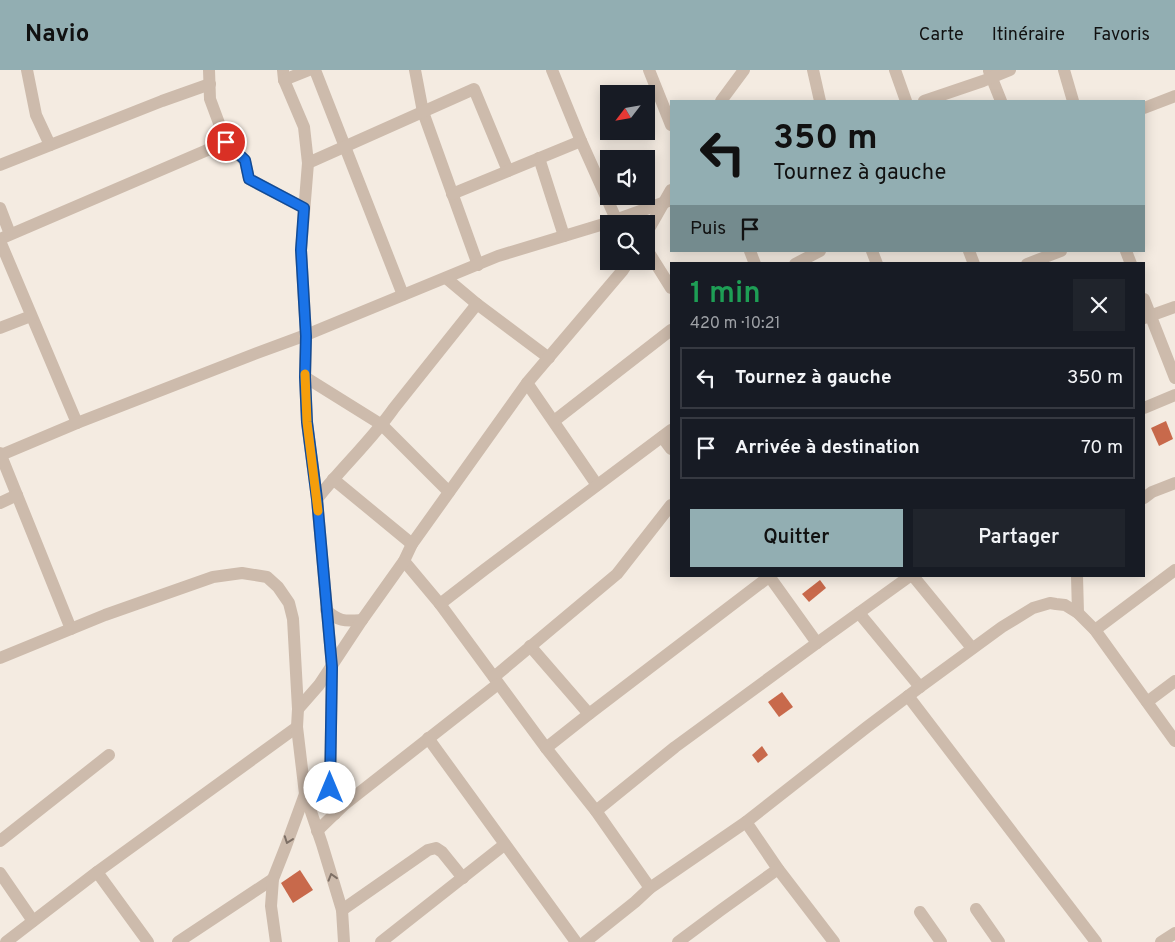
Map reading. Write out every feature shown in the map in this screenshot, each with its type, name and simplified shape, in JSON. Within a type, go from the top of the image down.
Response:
[{"type":"street","points":[[27,70],[36,115],[50,145]]},
{"type":"street","points":[[209,70],[210,99],[226,142],[245,160],[249,179],[304,208]]},
{"type":"street","points":[[309,70],[284,75],[304,127],[308,163],[301,250],[306,336],[305,377],[307,422],[317,499],[332,667],[330,788],[335,814]]},
{"type":"street","points":[[316,70],[403,295]]},
{"type":"street","points":[[415,70],[423,112],[478,265]]},
{"type":"street","points":[[552,70],[580,141],[614,215]]},
{"type":"street","points":[[649,70],[670,122]]},
{"type":"street","points":[[813,70],[820,100]]},
{"type":"street","points":[[895,70],[906,100]]},
{"type":"street","points":[[926,100],[990,73],[1010,70]]},
{"type":"street","points":[[1064,70],[1073,100]]},
{"type":"street","points":[[722,100],[738,73]]},
{"type":"street","points":[[990,73],[1001,100]]},
{"type":"street","points":[[0,165],[210,84]]},
{"type":"street","points":[[308,163],[474,89],[508,171]]},
{"type":"street","points":[[1145,108],[1175,96]]},
{"type":"street","points":[[452,194],[580,141]]},
{"type":"street","points":[[3,238],[226,142]]},
{"type":"street","points":[[539,158],[564,236]]},
{"type":"street","points":[[628,215],[667,202]]},
{"type":"street","points":[[655,220],[667,202]]},
{"type":"street","points":[[0,208],[3,238],[31,316],[77,423]]},
{"type":"street","points":[[70,629],[0,454],[257,353],[306,336],[498,256],[600,224]]},
{"type":"street","points":[[799,262],[818,252]]},
{"type":"street","points":[[1034,262],[1057,255]]},
{"type":"street","points":[[655,262],[670,286]]},
{"type":"street","points":[[298,709],[332,667],[362,620],[404,561],[412,544],[527,383],[623,270]]},
{"type":"street","points":[[446,278],[477,304],[549,358]]},
{"type":"street","points":[[317,499],[382,425],[477,304]]},
{"type":"street","points":[[1175,307],[1147,317],[1175,378]]},
{"type":"street","points":[[0,328],[31,316]]},
{"type":"street","points":[[554,421],[670,331]]},
{"type":"street","points":[[305,377],[382,425],[449,492]]},
{"type":"street","points":[[527,383],[597,484]]},
{"type":"street","points":[[1145,408],[1175,395]]},
{"type":"street","points":[[440,604],[666,433],[670,446]]},
{"type":"street","points":[[333,479],[412,544]]},
{"type":"street","points":[[1145,497],[1152,492],[1175,483]]},
{"type":"street","points":[[0,503],[17,495]]},
{"type":"street","points":[[317,831],[345,804],[428,738],[496,680],[530,646],[616,574],[670,506]]},
{"type":"street","points":[[404,561],[440,604],[546,748],[596,811],[650,888]]},
{"type":"street","points":[[1094,630],[1175,570]]},
{"type":"street","points":[[0,658],[105,615],[213,577],[242,573],[266,577],[278,586],[289,603],[293,619],[298,727],[305,794],[342,910],[344,942]]},
{"type":"street","points":[[546,748],[769,577]]},
{"type":"street","points":[[771,577],[817,642]]},
{"type":"street","points":[[596,811],[675,747],[817,642],[911,577]]},
{"type":"street","points":[[913,577],[972,648]]},
{"type":"street","points":[[1077,577],[1078,613]]},
{"type":"street","points":[[585,942],[650,888],[746,822],[908,696],[1002,626],[1033,608],[1050,603],[1065,605],[1078,613],[1094,630],[1175,741]]},
{"type":"street","points":[[326,610],[333,617],[340,620],[362,620]]},
{"type":"street","points":[[859,613],[920,687]]},
{"type":"street","points":[[530,646],[589,714]]},
{"type":"street","points":[[1147,702],[1175,681]]},
{"type":"street","points":[[908,696],[1096,942]]},
{"type":"street","points":[[6,942],[97,872],[298,727]]},
{"type":"street","points":[[428,738],[576,942]]},
{"type":"street","points":[[0,841],[109,755]]},
{"type":"street","points":[[276,942],[272,906],[273,879],[305,794]]},
{"type":"street","points":[[746,822],[827,939]]},
{"type":"street","points":[[381,942],[504,845]]},
{"type":"street","points":[[342,910],[428,850],[436,848],[442,852],[462,878]]},
{"type":"street","points":[[678,942],[778,869]]},
{"type":"street","points":[[97,872],[148,942]]},
{"type":"street","points":[[0,873],[33,921]]},
{"type":"street","points":[[178,942],[273,879]]},
{"type":"street","points":[[976,909],[999,942]]},
{"type":"street","points":[[920,912],[941,942]]},
{"type":"street","points":[[1161,942],[1175,933]]},
{"type":"building","points":[[1166,421],[1173,439],[1159,446],[1151,428]]},
{"type":"building","points":[[820,580],[826,588],[809,602],[802,594]]},
{"type":"building","points":[[782,692],[793,707],[779,717],[768,702]]},
{"type":"building","points":[[762,746],[768,755],[758,763],[752,755]]},
{"type":"building","points":[[300,870],[313,890],[293,903],[281,883]]},
{"type":"slow traffic","points":[[305,374],[307,422],[318,511]]},
{"type":"route","points":[[226,142],[245,160],[249,179],[304,208],[301,250],[306,336],[307,422],[317,499],[332,667],[330,788]]}]
